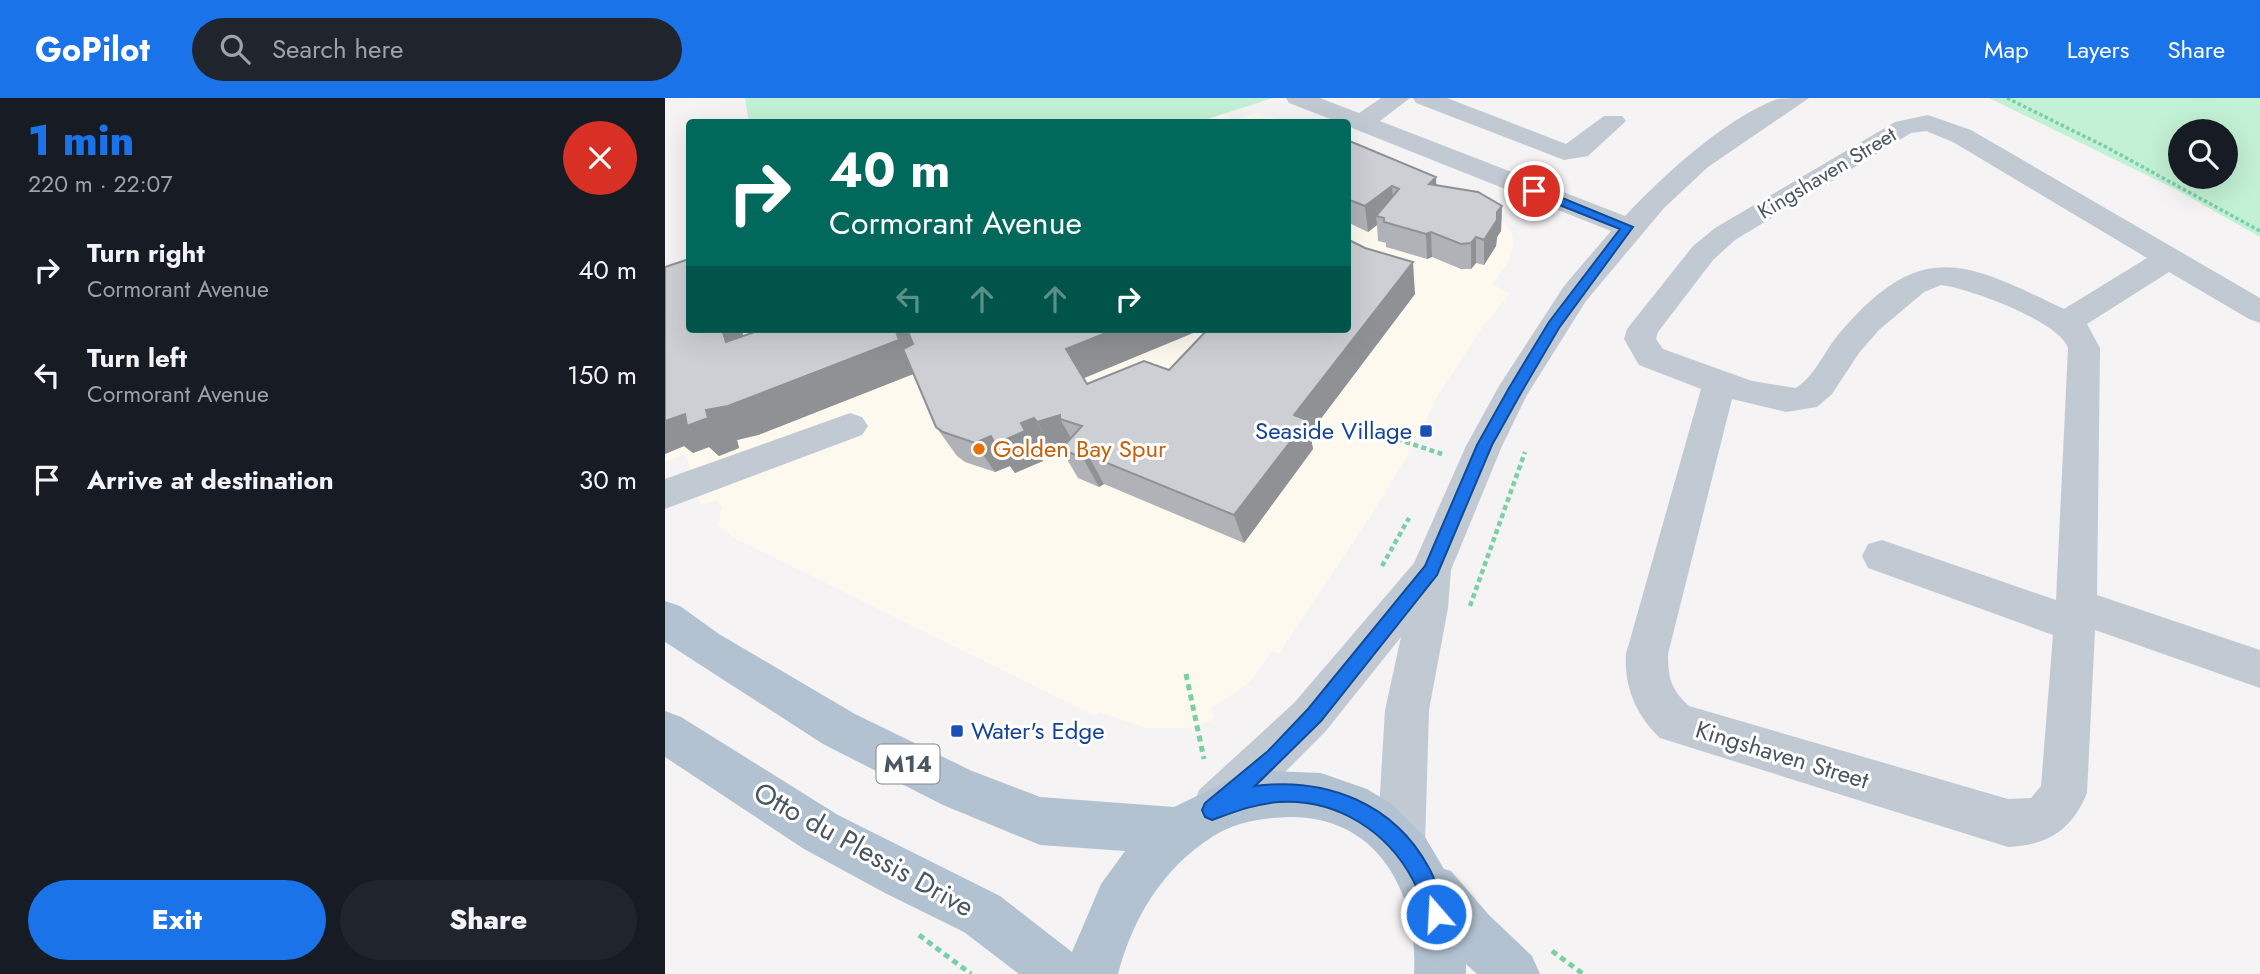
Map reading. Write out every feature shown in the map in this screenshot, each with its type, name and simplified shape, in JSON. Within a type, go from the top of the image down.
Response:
[{"type":"main road","name":"M14","points":[[665,619],[704,647],[839,729],[959,789],[1039,821],[1195,821]]},
{"type":"main road","name":"Otto du Plessis Drive","points":[[665,732],[821,832],[902,876],[982,914],[1031,950],[1058,974]]},
{"type":"main road","name":"M14","points":[[1092,974],[1104,932],[1121,895],[1151,856],[1195,821],[1263,794],[1314,794],[1354,807],[1383,825],[1471,933],[1527,958]]},
{"type":"main road","name":"M14","points":[[1412,860],[1438,925],[1440,974]]},
{"type":"street","points":[[1299,98],[1348,112],[1627,227]]},
{"type":"street","points":[[1348,112],[1398,98]]},
{"type":"street","points":[[1425,98],[1564,152],[1579,150],[1613,121]]},
{"type":"street","points":[[1195,821],[1274,758],[1315,715],[1431,570],[1477,463],[1553,325],[1627,227],[1701,159],[1755,121],[1797,98]]},
{"type":"street","name":"Kingshaven Street","points":[[1720,381],[1647,654],[1649,693],[1659,709],[1676,723],[2008,823],[2036,822],[2053,811],[2064,793],[2075,615],[2084,348],[2080,336],[2066,323],[1972,282],[1952,275],[1938,275],[1917,283],[1865,323],[1812,395],[1801,400],[1786,400],[1666,365],[1651,357],[1640,339],[1643,329],[1703,253],[1725,234],[1904,127],[1916,123],[1941,125],[1962,136],[2260,312]]},
{"type":"street","points":[[2066,323],[2171,257]]},
{"type":"street","points":[[672,496],[850,426]]},
{"type":"street","points":[[1882,556],[2260,669]]},
{"type":"street","points":[[1412,860],[1405,730],[1418,647],[1428,608],[1431,570]]},
{"type":"path","points":[[2007,98],[2108,148],[2260,231]]},
{"type":"path","points":[[1373,431],[1446,456],[1477,463]]},
{"type":"path","points":[[1468,612],[1525,450]]},
{"type":"path","points":[[1186,674],[1205,763]]},
{"type":"path","points":[[1527,958],[1583,974]]},
{"type":"shaded area","points":[[1259,112],[1276,119],[1236,119]]},
{"type":"shaded area","points":[[1226,113],[1232,119],[1207,119]]},
{"type":"shaded area","points":[[1351,155],[1500,217],[1512,234],[1514,245],[1507,264],[1492,284],[1510,294],[1484,325],[1437,397],[1414,445],[1372,514],[1279,654],[1272,651],[1251,681],[1211,709],[1215,718],[1189,728],[1146,728],[1098,712],[1095,716],[732,537],[718,525],[722,507],[717,500],[701,505],[686,454],[665,462],[665,297],[686,325],[686,333],[1351,333]]},
{"type":"green space","points":[[745,98],[1273,98],[1207,119],[748,119]]},
{"type":"green space","points":[[1989,98],[2260,98],[2260,237],[2175,189],[2238,189],[2238,119],[2168,119],[2168,186]]},
{"type":"building","points":[[1351,142],[1436,177],[1429,184],[1478,192],[1502,206],[1497,212],[1497,220],[1484,240],[1476,237],[1471,243],[1461,244],[1431,232],[1426,234],[1384,222],[1384,218],[1376,216],[1399,189],[1392,186],[1365,206],[1351,201]]},
{"type":"building","points":[[1351,241],[1365,248],[1413,262],[1294,415],[1307,420],[1234,515],[1088,455],[1083,458],[1061,449],[1082,426],[1060,419],[1060,415],[1037,422],[1034,418],[1021,423],[1025,431],[995,444],[991,436],[975,443],[943,432],[936,427],[903,349],[913,344],[909,333],[1106,333],[1066,349],[1087,384],[1144,361],[1169,370],[1204,333],[1351,333]]},
{"type":"building","points":[[686,260],[686,333],[723,333],[726,342],[752,333],[896,333],[899,340],[728,406],[706,410],[708,418],[687,426],[685,414],[665,421],[665,267]]},
{"type":"place","name":"Seaside Village","points":[[1426,431]]},
{"type":"place","name":"Golden Bay Spur","points":[[979,449]]},
{"type":"place","name":"Water's Edge","points":[[957,731]]},
{"type":"route","points":[[1436,914],[1427,886],[1406,850],[1383,825],[1354,807],[1314,794],[1281,792],[1255,796],[1212,810],[1274,758],[1315,715],[1431,570],[1485,445],[1514,392],[1553,325],[1627,227],[1534,191]]}]
